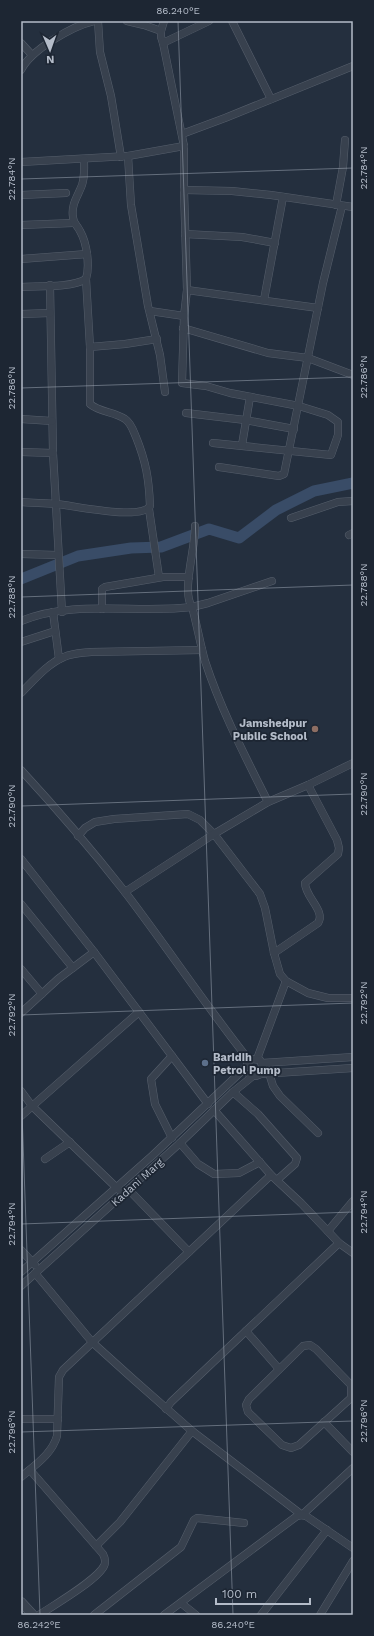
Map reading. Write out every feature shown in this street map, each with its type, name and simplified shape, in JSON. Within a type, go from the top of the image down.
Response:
[{"type":"street","points":[[21,70],[25,62],[32,56],[84,22],[94,21]]},
{"type":"street","points":[[98,21],[100,52],[109,84],[124,157],[150,311],[160,355],[165,392]]},
{"type":"street","points":[[127,21],[161,31]]},
{"type":"street","points":[[164,21],[160,37],[163,43],[184,146],[187,290],[183,328],[182,383],[206,386],[230,393],[298,406],[328,415],[338,422],[338,435],[331,456],[213,443]]},
{"type":"street","points":[[163,43],[209,21]]},
{"type":"street","points":[[232,21],[271,99]]},
{"type":"street","points":[[21,43],[32,56]]},
{"type":"street","points":[[182,134],[353,66]]},
{"type":"street","points":[[219,467],[282,476],[284,474],[339,205],[345,140]]},
{"type":"street","points":[[21,162],[124,157],[184,146]]},
{"type":"street","points":[[84,160],[82,184],[72,209],[73,222],[80,231],[87,254],[88,273],[86,279],[90,347],[90,404],[127,420],[145,462],[149,486],[149,509],[153,542],[159,577]]},
{"type":"street","points":[[184,190],[232,191],[353,207]]},
{"type":"street","points":[[21,195],[66,193]]},
{"type":"street","points":[[264,300],[284,197]]},
{"type":"street","points":[[21,225],[73,222]]},
{"type":"street","points":[[185,234],[242,237],[274,243]]},
{"type":"street","points":[[21,259],[87,254]]},
{"type":"street","points":[[21,287],[81,282],[86,279]]},
{"type":"street","points":[[50,285],[53,453],[62,612]]},
{"type":"street","points":[[187,290],[318,308]]},
{"type":"street","points":[[150,311],[184,316]]},
{"type":"street","points":[[21,314],[50,313]]},
{"type":"street","points":[[183,328],[268,353],[308,358],[353,374]]},
{"type":"street","points":[[90,347],[125,344],[156,339]]},
{"type":"street","points":[[242,446],[245,420],[250,397]]},
{"type":"street","points":[[186,413],[245,420],[294,429]]},
{"type":"street","points":[[21,420],[52,421]]},
{"type":"street","points":[[21,452],[53,453]]},
{"type":"street","points":[[291,518],[338,502],[353,501]]},
{"type":"street","points":[[21,502],[56,504],[111,512],[139,512],[149,509]]},
{"type":"street","points":[[195,526],[196,538],[189,577],[188,597],[192,607],[202,650],[220,700],[246,760],[268,802]]},
{"type":"street","points":[[21,554],[59,558]]},
{"type":"street","points":[[102,609],[101,592],[103,588],[159,577],[189,577]]},
{"type":"street","points":[[21,621],[53,612],[102,609],[192,607],[272,581]]},
{"type":"street","points":[[53,612],[59,659]]},
{"type":"street","points":[[21,642],[55,631]]},
{"type":"street","points":[[21,693],[51,664],[59,659],[74,654],[91,652],[202,650]]},
{"type":"street","points":[[125,892],[214,834],[268,802],[308,786],[353,763]]},
{"type":"street","points":[[21,770],[54,806],[125,892],[219,1022],[249,1060],[260,1061],[353,1058]]},
{"type":"street","points":[[274,953],[318,924],[320,914],[307,893],[305,883],[338,854],[339,848],[337,840],[308,786]]},
{"type":"street","points":[[78,836],[85,828],[96,822],[114,819],[188,814],[200,820],[214,834],[260,894],[265,908],[280,974],[286,982],[308,993],[328,998],[353,998]]},
{"type":"street","points":[[21,859],[94,952],[208,1104]]},
{"type":"street","points":[[21,904],[74,968]]},
{"type":"street","points":[[21,1013],[94,952]]},
{"type":"street","points":[[21,969],[42,994]]},
{"type":"street","points":[[261,1074],[263,1068],[260,1061],[286,982]]},
{"type":"street","points":[[21,1116],[139,1012]]},
{"type":"street","points":[[172,1056],[151,1079],[155,1104],[172,1138]]},
{"type":"street","points":[[249,1060],[245,1068],[247,1073],[252,1076],[269,1073],[353,1068]]},
{"type":"street","name":"Kadani Marg","points":[[21,1272],[172,1138],[245,1068]]},
{"type":"street","points":[[269,1073],[273,1086],[280,1096],[318,1133]]},
{"type":"street","name":"Kadani Marg","points":[[21,1286],[252,1076]]},
{"type":"street","points":[[21,1091],[32,1106],[116,1187],[126,1192],[189,1252]]},
{"type":"street","points":[[233,1092],[258,1114],[297,1158],[296,1164],[277,1180]]},
{"type":"street","points":[[214,1110],[271,1175],[339,1243],[353,1253]]},
{"type":"street","points":[[46,1159],[70,1142]]},
{"type":"street","points":[[180,1143],[198,1164],[214,1174],[239,1173],[260,1162]]},
{"type":"street","points":[[21,1477],[51,1451],[55,1443],[57,1436],[60,1377],[63,1370],[271,1175]]},
{"type":"street","points":[[328,1231],[353,1201]]},
{"type":"street","points":[[166,1409],[171,1402],[339,1243]]},
{"type":"street","points":[[21,1250],[32,1262],[37,1271],[92,1342],[166,1409],[192,1431],[302,1515],[306,1516],[353,1548]]},
{"type":"street","points":[[246,1331],[279,1369]]},
{"type":"street","points":[[310,1345],[316,1349],[351,1385],[352,1390],[351,1398],[324,1422],[299,1445],[291,1448],[282,1445],[248,1412],[246,1405],[249,1398],[303,1346],[310,1345]]},
{"type":"street","points":[[21,1419],[58,1419]]},
{"type":"street","points":[[324,1422],[353,1452]]},
{"type":"street","points":[[96,1546],[120,1522],[192,1431]]},
{"type":"street","points":[[164,1615],[292,1519],[302,1515],[353,1468]]},
{"type":"street","points":[[30,1470],[96,1546],[105,1559],[104,1565],[100,1572],[39,1615]]},
{"type":"street","points":[[94,1615],[181,1547],[194,1520],[197,1518],[244,1523]]},
{"type":"street","points":[[266,1613],[327,1530]]},
{"type":"street","points":[[320,1615],[353,1561]]},
{"type":"street","points":[[21,1602],[33,1615]]},
{"type":"street","points":[[181,1602],[196,1615]]},
{"type":"waterway","points":[[21,579],[78,556],[131,548],[161,547],[209,529],[239,538],[276,510],[314,491],[353,483]]},
{"type":"place","name":"Jamshedpur Public School","points":[[315,729]]},
{"type":"place","name":"Baridih Petrol Pump","points":[[205,1063]]}]
